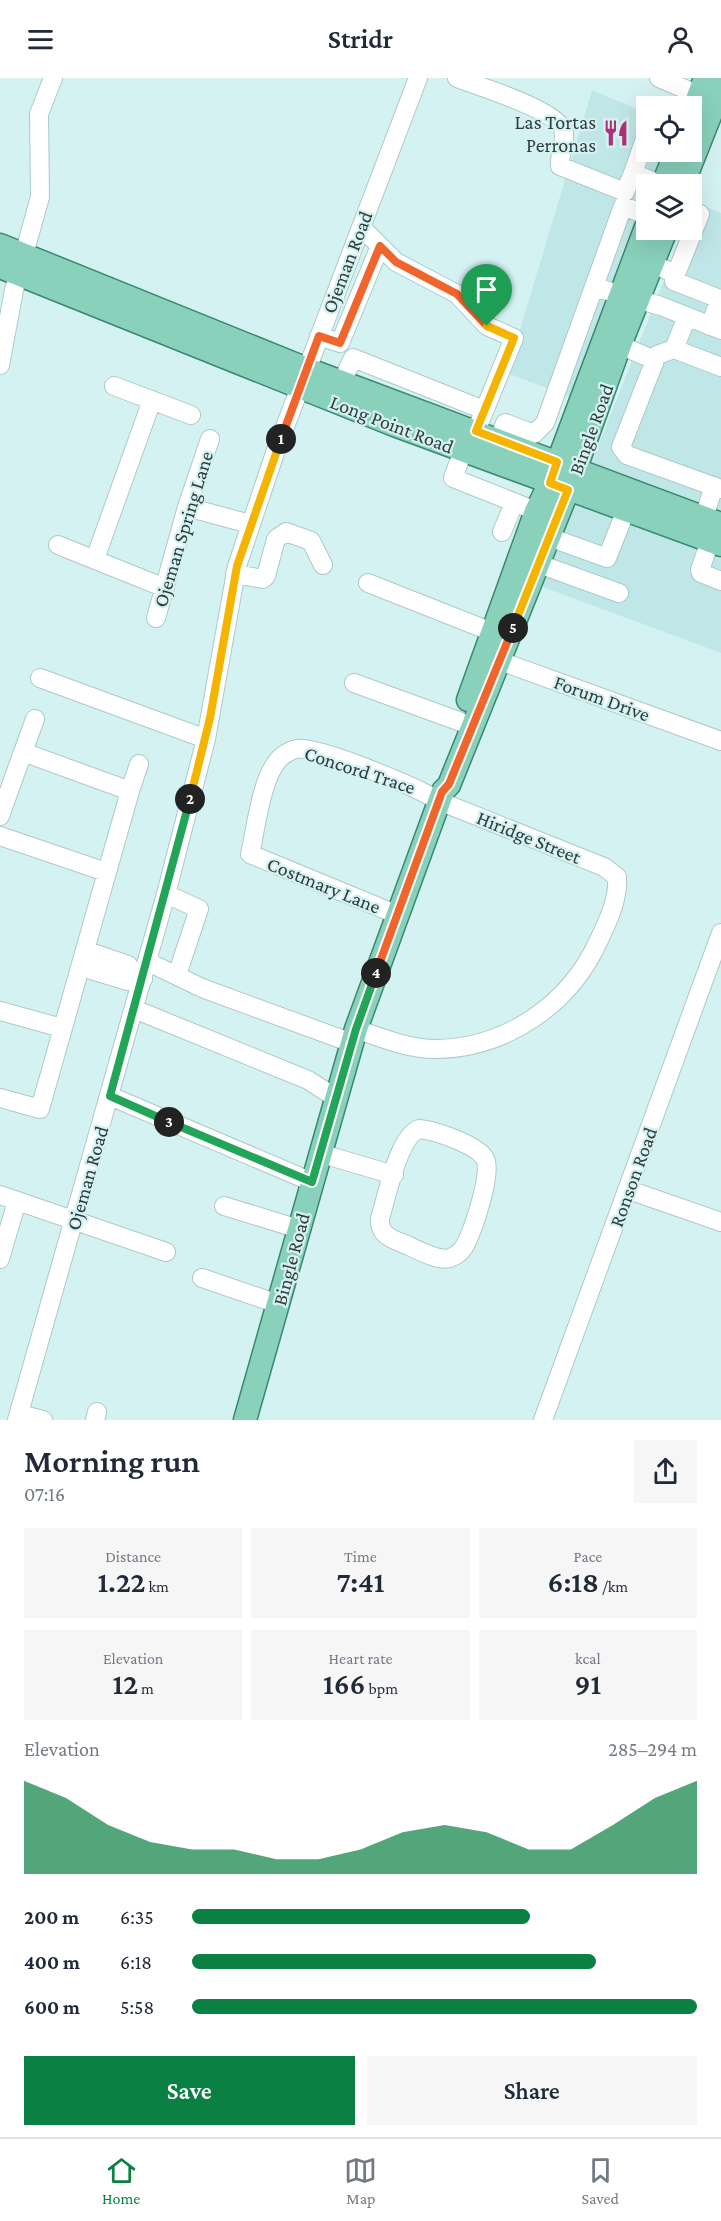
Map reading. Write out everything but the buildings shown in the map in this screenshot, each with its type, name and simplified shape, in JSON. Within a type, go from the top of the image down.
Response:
[{"type":"main road","points":[[702,129],[721,88]]},
{"type":"main road","name":"Bingle Road","points":[[245,1420],[354,1036],[441,796],[449,784],[492,658],[492,633],[536,511],[563,476],[620,345],[643,240]]},
{"type":"main road","name":"Bingle Road","points":[[441,796],[440,782],[461,722],[539,564],[549,537],[563,476],[569,431],[587,384],[629,299],[652,264],[662,240]]},
{"type":"main road","name":"Long Point Road","points":[[0,245],[14,265],[421,423],[476,431],[499,440],[626,510],[714,532]]},
{"type":"main road","name":"Long Point Road","points":[[304,379],[342,382],[421,423],[463,450],[563,476],[714,532]]},
{"type":"street","points":[[0,365],[14,265],[40,197],[39,114],[53,78]]},
{"type":"street","name":"Ojeman Road","points":[[18,1417],[110,1096],[206,739],[235,574],[250,524],[319,336],[418,78]]},
{"type":"street","points":[[457,78],[549,116],[559,124],[564,132],[561,166],[636,208]]},
{"type":"street","points":[[659,78],[699,95]]},
{"type":"street","points":[[499,440],[505,423],[534,434],[545,423],[637,162]]},
{"type":"street","points":[[633,172],[638,174]]},
{"type":"street","points":[[361,226],[396,262],[457,294],[487,326],[514,338],[476,431]]},
{"type":"street","points":[[594,287],[715,328],[720,299],[674,281],[689,240]]},
{"type":"street","points":[[340,343],[380,246]]},
{"type":"street","points":[[652,264],[676,274]]},
{"type":"street","points":[[674,349],[687,317]]},
{"type":"street","points":[[319,336],[340,343],[353,358],[484,410]]},
{"type":"street","points":[[620,345],[654,360]]},
{"type":"street","points":[[721,367],[674,349],[657,355],[622,442],[622,451],[719,487],[714,532],[700,570],[701,573],[721,580]]},
{"type":"street","points":[[342,382],[353,358]]},
{"type":"street","points":[[562,375],[587,384]]},
{"type":"street","points":[[114,386],[191,415]]},
{"type":"street","points":[[95,559],[152,399]]},
{"type":"street","points":[[553,400],[578,408]]},
{"type":"street","points":[[545,423],[569,431]]},
{"type":"street","name":"Ojeman Spring Lane","points":[[156,618],[187,507],[210,439]]},
{"type":"street","points":[[463,450],[453,478],[536,511]]},
{"type":"street","points":[[502,532],[514,503]]},
{"type":"street","points":[[187,507],[250,524]]},
{"type":"street","points":[[549,537],[608,558],[626,510]]},
{"type":"street","points":[[235,574],[263,579],[266,576],[276,539],[286,532],[311,541],[323,565]]},
{"type":"street","points":[[58,545],[165,588]]},
{"type":"street","points":[[539,564],[619,593]]},
{"type":"street","points":[[368,583],[492,633]]},
{"type":"street","name":"Forum Drive","points":[[492,658],[721,741]]},
{"type":"street","points":[[40,678],[206,739]]},
{"type":"street","points":[[354,683],[461,722]]},
{"type":"street","points":[[0,816],[35,719]]},
{"type":"street","name":"Concord Trace","points":[[250,855],[269,773],[281,757],[297,749],[316,752],[441,796]]},
{"type":"street","points":[[23,752],[130,791]]},
{"type":"street","points":[[0,1098],[40,1108],[62,1028],[85,958],[106,872],[139,764]]},
{"type":"street","name":"Hiridge Street","points":[[354,1036],[436,1049],[490,1041],[528,1023],[565,991],[589,962],[615,899],[617,877],[604,867],[441,796]]},
{"type":"street","points":[[0,836],[106,872]]},
{"type":"street","name":"Costmary Lane","points":[[250,855],[398,915]]},
{"type":"street","points":[[166,894],[199,909],[177,975]]},
{"type":"street","name":"Ronson Road","points":[[543,1420],[629,1190],[721,933]]},
{"type":"street","points":[[85,958],[91,970],[111,968],[127,981],[142,973],[177,975],[202,988],[354,1036]]},
{"type":"street","points":[[134,1009],[308,1080],[336,1098]]},
{"type":"street","points":[[0,1011],[62,1028]]},
{"type":"street","points":[[110,1096],[312,1182]]},
{"type":"street","points":[[414,1131],[433,1131],[470,1146],[486,1160],[488,1171],[466,1242],[454,1256],[444,1259],[388,1237],[381,1229],[380,1218],[394,1175],[402,1147],[414,1131]]},
{"type":"street","points":[[320,1153],[394,1175]]},
{"type":"street","points":[[629,1190],[721,1222]]},
{"type":"street","points":[[0,1259],[9,1198],[166,1252]]},
{"type":"street","points":[[224,1206],[299,1229]]},
{"type":"street","points":[[202,1278],[278,1304]]},
{"type":"street","points":[[18,1417],[43,1420]]},
{"type":"shaded area","points":[[592,90],[636,109],[636,162],[662,162],[657,174],[636,174],[636,228],[571,397],[507,373]]},
{"type":"shaded area","points":[[702,205],[721,213],[721,514],[591,464],[680,240],[702,240]]},
{"type":"shaded area","points":[[570,501],[721,559],[721,653],[543,587]]},
{"type":"place","name":"Las Tortas Perronas","points":[[616,133]]},
{"type":"route","points":[[380,246],[396,262],[457,294],[487,326],[514,338],[476,431],[557,462],[550,483],[568,490],[449,784],[442,792],[356,1029],[312,1182],[110,1096],[148,962],[206,739],[237,566],[254,510],[319,336],[340,343],[380,246]]}]
